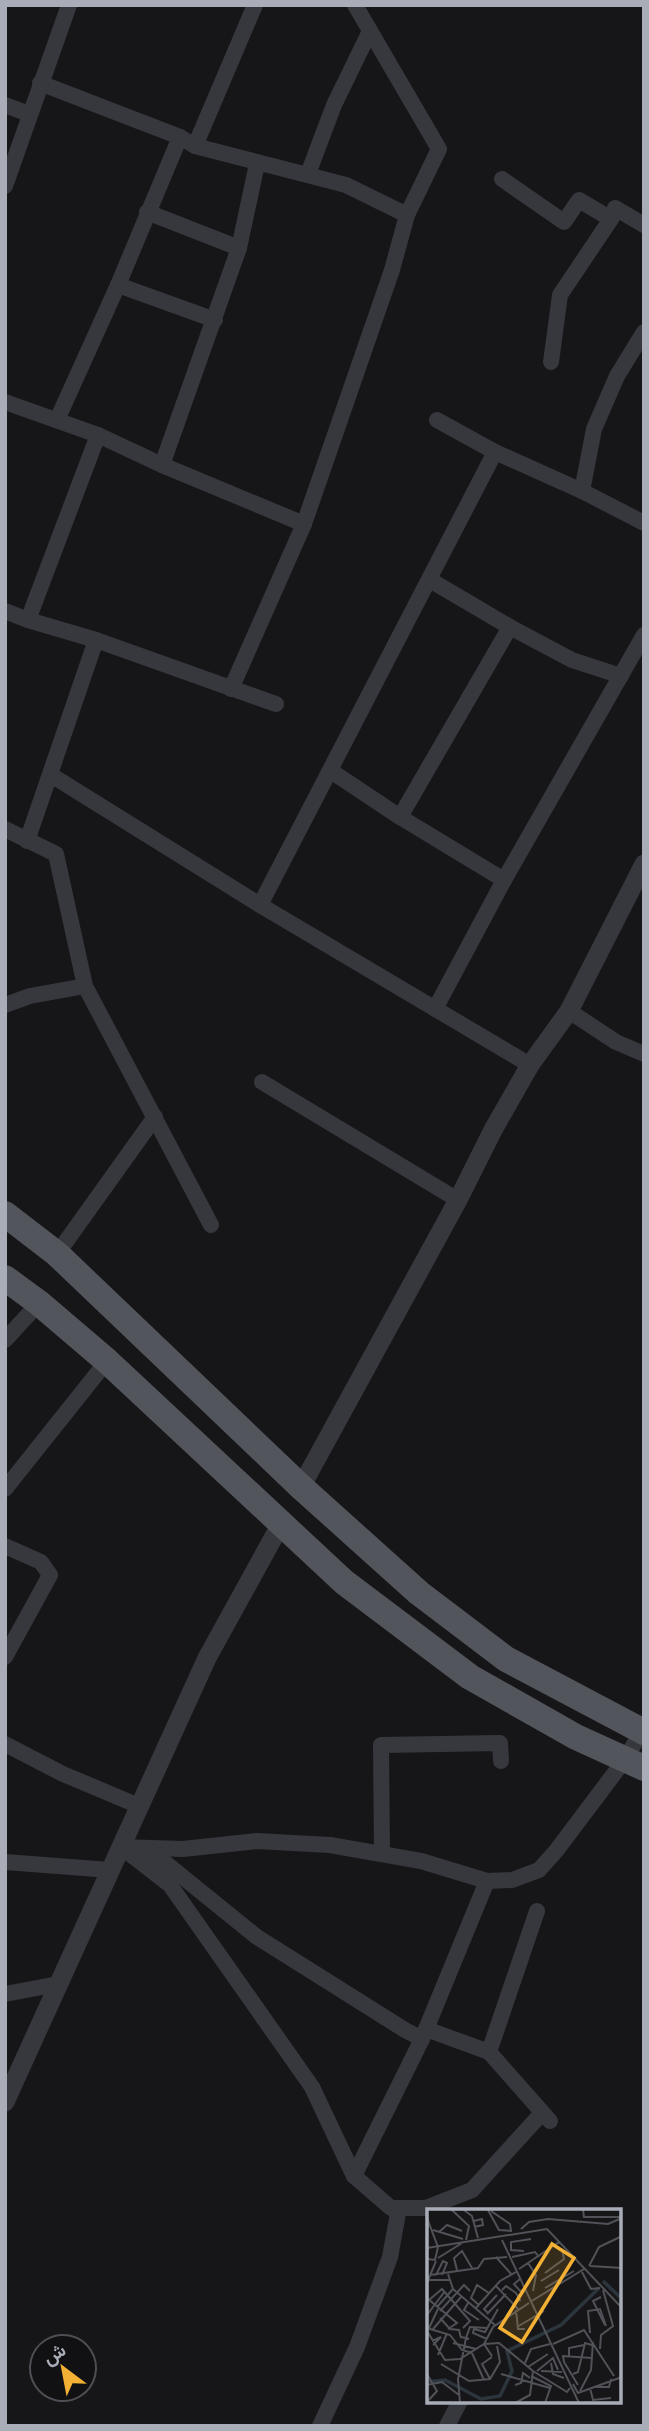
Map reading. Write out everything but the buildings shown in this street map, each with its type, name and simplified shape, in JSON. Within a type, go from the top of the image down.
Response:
[{"type":"main road","points":[[5,1214],[58,1254],[301,1487],[419,1593],[506,1659],[643,1730]]},
{"type":"main road","points":[[5,1278],[107,1362],[344,1582],[470,1677],[576,1737],[635,1763]]},
{"type":"street","points":[[5,187],[69,5]]},
{"type":"street","points":[[195,146],[255,5]]},
{"type":"street","points":[[231,689],[304,524],[392,270],[407,215],[439,149],[355,5]]},
{"type":"street","points":[[308,174],[334,105],[370,31]]},
{"type":"street","points":[[40,83],[180,137],[195,146],[346,185],[407,215]]},
{"type":"street","points":[[5,105],[29,114]]},
{"type":"street","points":[[57,420],[118,285],[180,137]]},
{"type":"street","points":[[162,465],[239,248],[257,164]]},
{"type":"street","points":[[502,179],[564,222],[579,200],[611,219]]},
{"type":"street","points":[[551,362],[560,295],[611,219],[615,208],[644,225]]},
{"type":"street","points":[[147,212],[239,248]]},
{"type":"street","points":[[118,285],[215,320]]},
{"type":"street","points":[[582,491],[594,429],[617,376],[644,332]]},
{"type":"street","points":[[5,402],[99,435],[162,465],[304,524]]},
{"type":"street","points":[[437,419],[495,452],[582,491],[644,523]]},
{"type":"street","points":[[28,620],[99,435]]},
{"type":"street","points":[[260,905],[495,452]]},
{"type":"street","points":[[430,580],[572,660],[621,676]]},
{"type":"street","points":[[5,611],[96,640],[276,704]]},
{"type":"street","points":[[400,817],[510,627]]},
{"type":"street","points":[[435,1009],[504,880],[644,635]]},
{"type":"street","points":[[27,841],[96,640]]},
{"type":"street","points":[[331,771],[400,817],[504,880]]},
{"type":"street","points":[[51,775],[260,905],[530,1065]]},
{"type":"street","points":[[5,829],[56,855],[85,986],[211,1225]]},
{"type":"street","points":[[301,1487],[458,1200],[493,1130],[530,1065],[569,1011],[644,864]]},
{"type":"street","points":[[5,1005],[30,996],[85,986]]},
{"type":"street","points":[[569,1011],[616,1042],[644,1054]]},
{"type":"street","points":[[262,1082],[458,1200]]},
{"type":"street","points":[[58,1254],[155,1117]]},
{"type":"street","points":[[5,1340],[38,1303]]},
{"type":"street","points":[[5,1489],[107,1362]]},
{"type":"street","points":[[5,2102],[12,2072],[58,1984],[207,1658],[282,1522]]},
{"type":"street","points":[[5,1546],[41,1563],[50,1575],[5,1657]]},
{"type":"street","points":[[121,1847],[183,1849],[257,1841],[330,1845],[421,1861],[487,1881],[512,1880],[539,1870],[590,1809],[635,1763],[643,1730]]},
{"type":"street","points":[[382,1854],[381,1745],[500,1743],[501,1761]]},
{"type":"street","points":[[5,1744],[139,1806]]},
{"type":"street","points":[[121,1847],[170,1885],[312,2087],[354,2176],[391,2208],[426,2208],[472,2190],[546,2117],[489,2052],[405,2030],[257,1937],[147,1848]]},
{"type":"street","points":[[5,1862],[110,1870]]},
{"type":"street","points":[[354,2176],[424,2034],[487,1881]]},
{"type":"street","points":[[489,2052],[537,1911]]},
{"type":"street","points":[[5,1994],[58,1984]]},
{"type":"street","points":[[320,2426],[357,2347],[390,2257],[399,2208]]},
{"type":"street","points":[[447,2426],[459,2403]]}]
